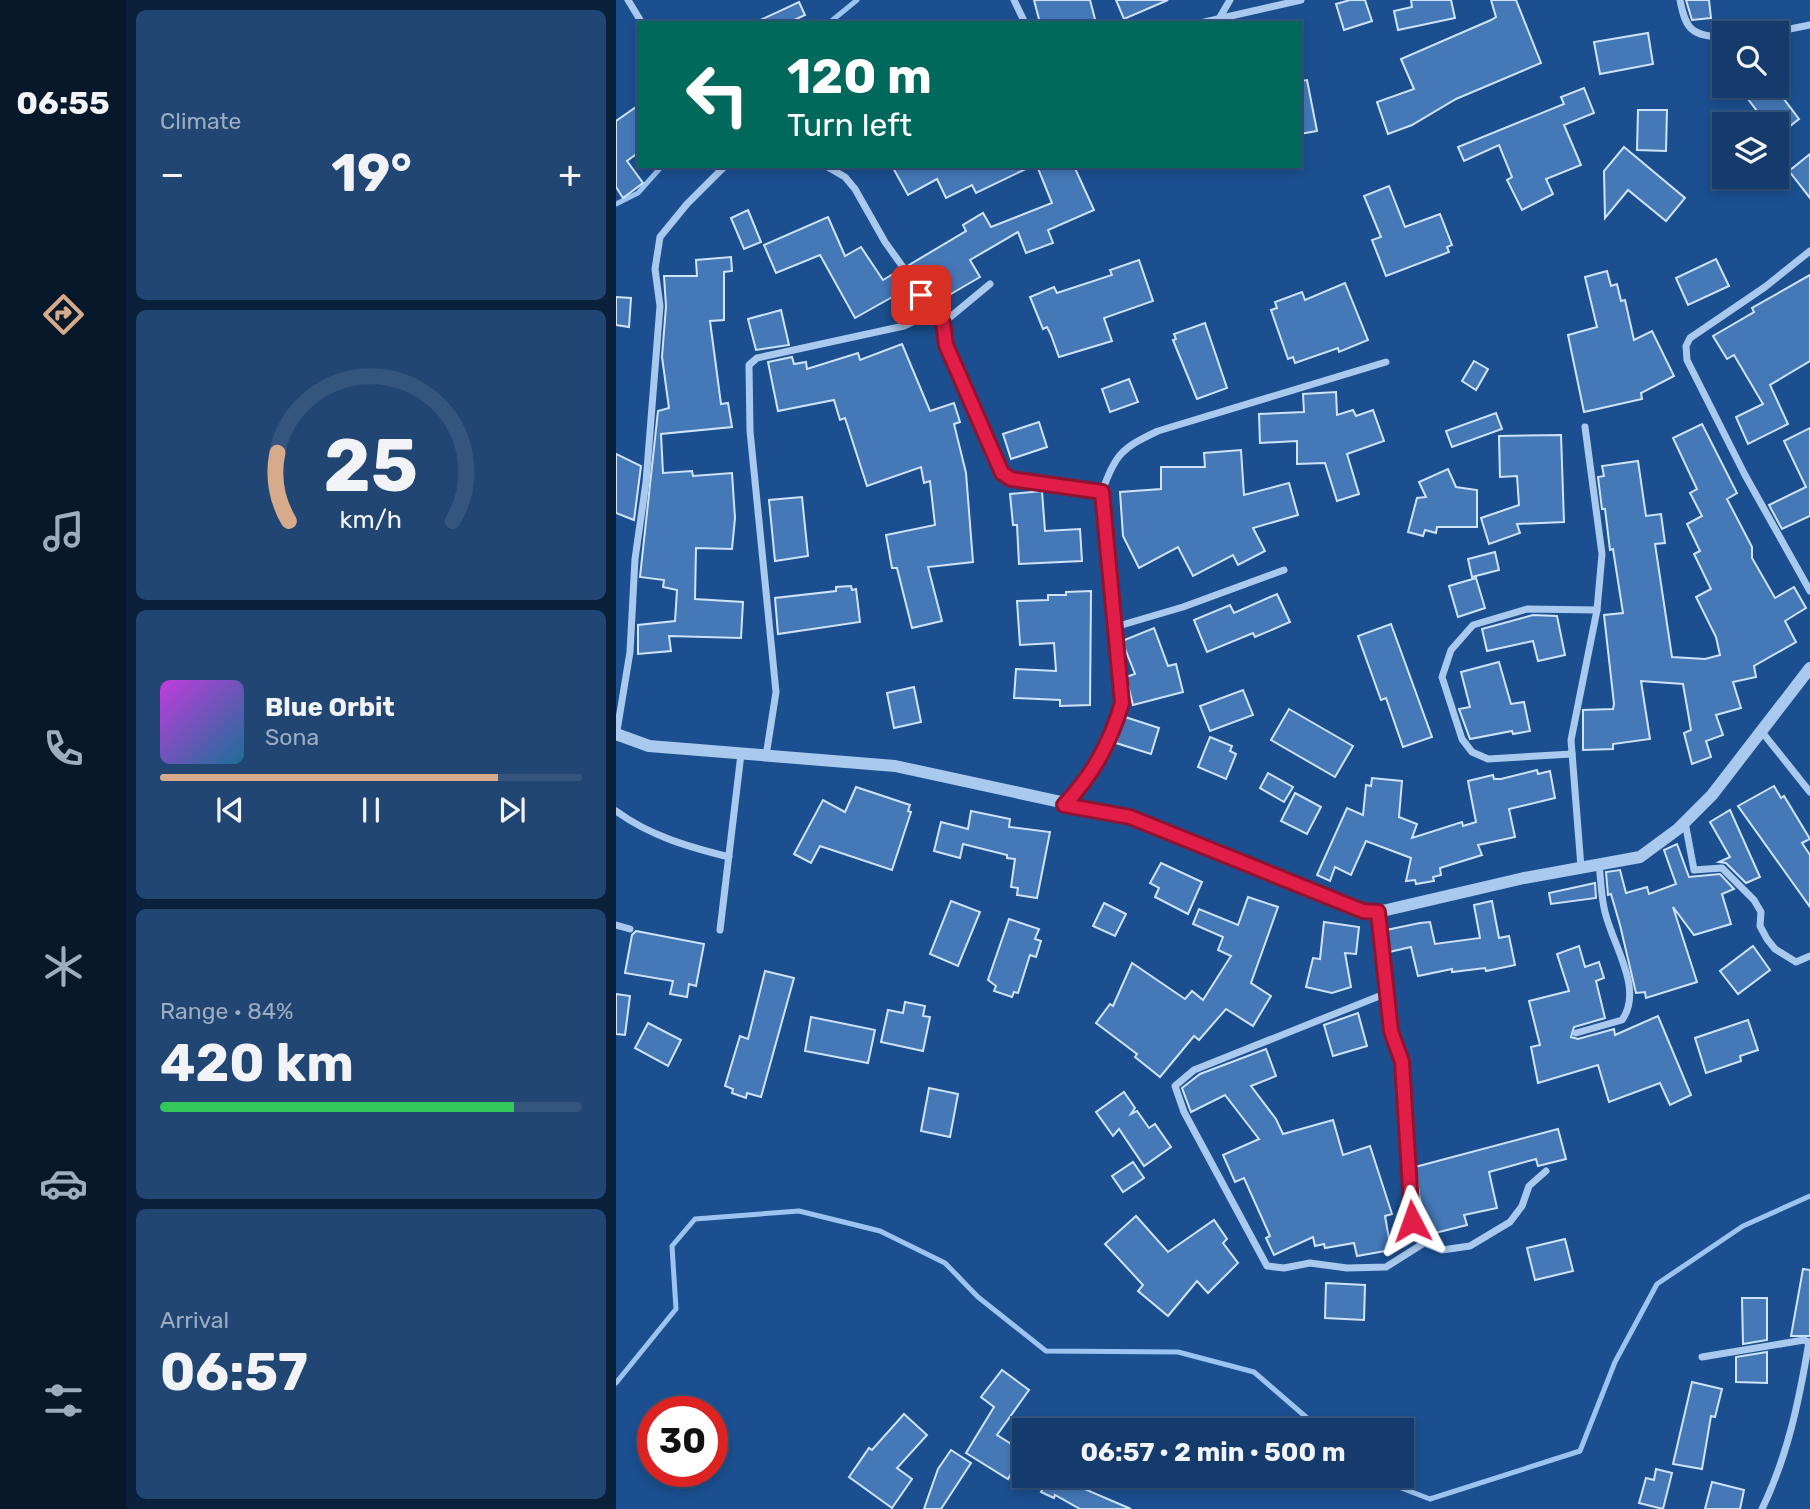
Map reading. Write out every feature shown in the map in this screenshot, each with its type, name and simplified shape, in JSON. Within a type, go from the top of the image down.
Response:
[{"type":"street","points":[[628,0],[641,21]]},
{"type":"street","points":[[1014,0],[1025,21]]},
{"type":"street","points":[[1220,17],[1230,0]]},
{"type":"street","points":[[1207,21],[1301,0]]},
{"type":"street","points":[[1680,0],[1685,22],[1693,32],[1712,36]]},
{"type":"street","points":[[1789,29],[1810,25]]},
{"type":"street","points":[[722,168],[660,237],[655,269],[660,306],[646,482],[635,559],[630,652],[616,735],[649,746],[895,766],[1064,805],[1130,817],[1363,911],[1378,912],[1640,856],[1685,822],[1712,795],[1810,668]]},
{"type":"street","points":[[833,168],[855,189],[885,242],[943,323],[946,345],[1002,473],[1011,479],[1102,492]]},
{"type":"street","points":[[1810,251],[1765,287],[1689,338],[1686,346],[1687,360],[1745,475],[1810,591]]},
{"type":"street","points":[[943,323],[990,284]]},
{"type":"street","points":[[766,756],[776,692],[751,444],[749,365],[757,358],[904,327],[933,312]]},
{"type":"street","points":[[1064,805],[1088,780],[1114,730],[1122,703],[1102,492],[1111,465],[1124,447],[1158,431],[1386,362]]},
{"type":"street","points":[[1581,867],[1571,740],[1597,610],[1602,554],[1585,427]]},
{"type":"street","points":[[1115,627],[1183,607],[1284,570]]},
{"type":"street","points":[[1572,754],[1488,759],[1472,752],[1462,739],[1442,677],[1451,650],[1473,625],[1527,609],[1597,610]]},
{"type":"street","points":[[1762,732],[1810,792]]},
{"type":"street","points":[[720,930],[741,754]]},
{"type":"street","points":[[616,811],[631,822],[678,844],[729,857]]},
{"type":"street","points":[[1685,822],[1694,870],[1721,868],[1754,900],[1761,912],[1760,926],[1775,949],[1796,962],[1810,956]]},
{"type":"street","points":[[1576,1033],[1622,1020],[1631,1008],[1630,988],[1604,912],[1599,864]]},
{"type":"street","points":[[1378,912],[1391,1031],[1402,1062],[1412,1221],[1424,1243],[1442,1250],[1470,1246],[1510,1222],[1522,1206],[1529,1186],[1546,1171]]},
{"type":"street","points":[[616,925],[630,929]]},
{"type":"street","points":[[1387,993],[1194,1070],[1175,1086],[1184,1112],[1268,1266],[1284,1268],[1310,1263],[1347,1268],[1386,1267],[1424,1243]]},
{"type":"street","points":[[1702,1357],[1804,1340],[1809,1343],[1798,1405],[1782,1466],[1762,1509]]},
{"type":"building","points":[[1034,0],[1090,0],[1095,21],[1039,21]]},
{"type":"building","points":[[1116,0],[1168,0],[1124,19]]},
{"type":"building","points":[[1365,0],[1372,21],[1344,30],[1336,4]]},
{"type":"building","points":[[1411,0],[1451,0],[1455,18],[1398,30],[1394,11],[1412,7]]},
{"type":"building","points":[[1491,0],[1516,0],[1541,63],[1456,99],[1412,125],[1388,134],[1377,102],[1414,89],[1401,59],[1496,17]]},
{"type":"building","points":[[1686,0],[1709,0],[1711,18],[1692,20]]},
{"type":"building","points":[[799,2],[805,15],[792,21],[758,21]]},
{"type":"building","points":[[1648,33],[1653,64],[1600,74],[1594,42]]},
{"type":"building","points":[[1307,80],[1317,131],[1302,134],[1302,81]]},
{"type":"building","points":[[1584,88],[1594,113],[1564,125],[1581,165],[1546,179],[1553,194],[1522,210],[1507,180],[1512,177],[1499,145],[1464,161],[1458,147],[1564,104],[1561,97]]},
{"type":"building","points":[[1747,98],[1783,98],[1799,119],[1789,127],[1789,112],[1758,112]]},
{"type":"building","points":[[637,106],[637,154],[627,161],[643,183],[623,198],[616,187],[616,121]]},
{"type":"building","points":[[1638,110],[1667,110],[1666,151],[1637,150]]},
{"type":"building","points":[[1624,147],[1685,198],[1666,221],[1628,190],[1605,218],[1604,171]]},
{"type":"building","points":[[1810,154],[1810,198],[1789,171]]},
{"type":"building","points":[[893,168],[1028,168],[976,193],[972,185],[946,198],[937,179],[908,195]]},
{"type":"building","points":[[1038,168],[1075,168],[1094,210],[1048,230],[1053,243],[1026,253],[1018,232],[970,260],[980,277],[939,301],[926,279],[921,282],[909,265],[966,231],[963,225],[983,213],[991,227],[1052,203]]},
{"type":"building","points":[[1389,186],[1405,227],[1440,214],[1452,245],[1447,247],[1449,252],[1386,276],[1372,240],[1381,237],[1364,196]]},
{"type":"building","points":[[748,210],[761,242],[744,249],[731,218]]},
{"type":"building","points":[[828,217],[845,256],[861,247],[883,280],[898,271],[910,287],[855,318],[820,255],[776,273],[764,245]]},
{"type":"building","points":[[731,257],[732,271],[724,272],[724,320],[710,321],[721,404],[728,403],[732,427],[661,434],[663,473],[692,471],[693,476],[732,473],[735,518],[732,549],[696,548],[695,599],[743,602],[741,638],[669,636],[671,651],[638,654],[638,625],[675,621],[677,590],[663,587],[664,580],[640,577],[658,411],[669,408],[662,357],[666,306],[664,276],[697,276],[696,260]]},
{"type":"building","points":[[1716,259],[1729,286],[1688,305],[1676,278]]},
{"type":"building","points":[[1139,260],[1153,301],[1104,318],[1112,341],[1059,357],[1051,335],[1047,327],[1043,329],[1030,297],[1054,287],[1057,293],[1112,275],[1110,270]]},
{"type":"building","points":[[1607,271],[1611,286],[1617,284],[1621,301],[1625,300],[1634,340],[1652,331],[1674,376],[1641,393],[1642,399],[1584,412],[1568,335],[1597,327],[1585,277]]},
{"type":"building","points":[[1810,275],[1810,361],[1770,385],[1788,424],[1748,444],[1736,417],[1763,404],[1734,355],[1727,359],[1713,336],[1754,312],[1752,308]]},
{"type":"building","points":[[1345,283],[1368,340],[1339,352],[1338,348],[1295,363],[1293,357],[1288,359],[1271,310],[1277,308],[1275,302],[1302,292],[1305,300]]},
{"type":"building","points":[[616,297],[631,298],[629,327],[616,325]]},
{"type":"building","points":[[781,310],[789,345],[756,350],[748,319]]},
{"type":"building","points":[[1205,323],[1227,388],[1197,399],[1173,340],[1176,339],[1174,334]]},
{"type":"building","points":[[902,344],[930,411],[954,403],[960,422],[954,424],[966,473],[973,562],[928,567],[942,621],[912,628],[897,568],[892,568],[886,535],[935,525],[930,481],[924,483],[921,467],[867,486],[845,418],[840,420],[834,400],[778,411],[768,362],[792,357],[794,364],[806,362],[807,369],[858,353],[860,360]]},
{"type":"building","points":[[1474,361],[1488,369],[1476,390],[1462,381]]},
{"type":"building","points":[[1129,379],[1138,402],[1110,412],[1102,389]]},
{"type":"building","points":[[1336,392],[1337,415],[1353,410],[1356,416],[1373,410],[1384,441],[1347,454],[1359,494],[1337,501],[1325,463],[1297,464],[1297,441],[1260,443],[1259,414],[1304,412],[1303,394]]},
{"type":"building","points":[[1496,413],[1502,429],[1452,447],[1446,431]]},
{"type":"building","points":[[1039,422],[1047,447],[1011,459],[1003,434]]},
{"type":"building","points":[[1702,424],[1737,493],[1727,499],[1752,547],[1752,558],[1775,598],[1794,587],[1806,608],[1785,621],[1796,642],[1754,666],[1756,677],[1733,682],[1741,708],[1716,715],[1723,735],[1706,741],[1711,757],[1692,764],[1684,733],[1691,730],[1683,684],[1641,681],[1650,739],[1613,744],[1613,749],[1583,750],[1583,710],[1613,709],[1614,704],[1604,615],[1623,613],[1605,509],[1602,509],[1598,477],[1604,476],[1602,466],[1638,461],[1646,516],[1661,514],[1665,543],[1655,544],[1672,657],[1705,659],[1720,655],[1716,637],[1696,597],[1711,589],[1694,554],[1700,551],[1687,524],[1702,516],[1690,493],[1697,489],[1673,438]]},
{"type":"building","points":[[1810,428],[1810,516],[1782,529],[1769,505],[1806,487],[1784,441]]},
{"type":"building","points":[[1561,435],[1564,522],[1517,524],[1520,533],[1489,544],[1481,518],[1519,505],[1517,476],[1500,477],[1499,436]]},
{"type":"building","points":[[1241,450],[1244,495],[1289,483],[1298,515],[1253,528],[1265,551],[1238,565],[1233,555],[1193,576],[1178,547],[1139,568],[1123,536],[1120,492],[1161,489],[1161,467],[1205,467],[1204,453]]},
{"type":"building","points":[[616,454],[641,466],[634,520],[616,513]]},
{"type":"building","points":[[1448,469],[1456,487],[1477,490],[1477,527],[1437,527],[1436,533],[1425,530],[1423,536],[1408,532],[1417,498],[1426,497],[1419,482]]},
{"type":"building","points":[[1042,491],[1045,531],[1080,529],[1082,561],[1019,564],[1017,525],[1013,525],[1010,494]]},
{"type":"building","points":[[802,497],[808,556],[775,561],[769,500]]},
{"type":"building","points":[[1495,552],[1499,570],[1472,577],[1468,559]]},
{"type":"building","points":[[1476,578],[1485,608],[1458,617],[1449,586]]},
{"type":"building","points":[[851,586],[852,590],[856,589],[860,622],[778,634],[775,598],[836,591],[836,587]]},
{"type":"building","points":[[1091,591],[1090,705],[1060,706],[1060,700],[1014,698],[1016,669],[1056,671],[1054,643],[1020,645],[1017,601],[1048,600],[1048,595]]},
{"type":"building","points":[[1277,594],[1290,622],[1255,637],[1253,633],[1207,652],[1194,620],[1230,605],[1234,613]]},
{"type":"building","points":[[1533,615],[1557,616],[1565,655],[1538,661],[1533,641],[1487,651],[1482,629]]},
{"type":"building","points":[[1391,624],[1432,737],[1403,747],[1386,698],[1381,700],[1358,636]]},
{"type":"building","points":[[1154,628],[1168,666],[1176,664],[1183,692],[1133,705],[1126,677],[1135,674],[1122,641]]},
{"type":"building","points":[[1499,662],[1511,704],[1524,702],[1530,731],[1513,734],[1512,731],[1470,739],[1459,709],[1470,707],[1461,672]]},
{"type":"building","points":[[914,687],[921,722],[894,728],[887,693]]},
{"type":"building","points":[[1243,690],[1253,715],[1210,731],[1200,706]]},
{"type":"building","points":[[1289,709],[1353,746],[1335,777],[1271,740]]},
{"type":"building","points":[[1125,717],[1159,728],[1151,754],[1116,743]]},
{"type":"building","points":[[1210,737],[1232,746],[1230,751],[1236,754],[1226,779],[1198,767]]},
{"type":"building","points":[[1537,770],[1538,774],[1550,771],[1555,798],[1509,809],[1515,837],[1478,845],[1482,855],[1440,868],[1441,875],[1433,877],[1434,881],[1416,884],[1415,880],[1406,881],[1411,858],[1366,841],[1351,875],[1335,867],[1330,881],[1317,875],[1347,808],[1363,815],[1366,785],[1371,786],[1372,778],[1402,781],[1399,817],[1417,824],[1412,838],[1462,822],[1463,826],[1476,822],[1468,781],[1493,775],[1494,779],[1501,779]]},
{"type":"building","points":[[1268,773],[1293,787],[1284,802],[1260,788]]},
{"type":"building","points":[[1774,786],[1781,798],[1784,796],[1810,839],[1802,843],[1810,855],[1810,907],[1738,806]]},
{"type":"building","points":[[856,787],[910,805],[908,811],[911,812],[892,870],[820,846],[811,863],[794,854],[823,800],[845,812]]},
{"type":"building","points":[[1295,793],[1321,807],[1307,834],[1281,821]]},
{"type":"building","points":[[1730,810],[1760,877],[1746,883],[1726,863],[1719,862],[1730,857],[1710,822]]},
{"type":"building","points":[[971,811],[1010,819],[1009,827],[1050,832],[1037,898],[1017,895],[1018,888],[1011,887],[1015,859],[1007,858],[1007,855],[963,844],[960,858],[934,851],[941,822],[968,829]]},
{"type":"building","points":[[1677,844],[1689,877],[1720,874],[1734,889],[1722,894],[1731,924],[1694,935],[1673,907],[1697,982],[1646,998],[1645,992],[1636,993],[1620,925],[1611,894],[1608,895],[1606,872],[1620,870],[1626,893],[1647,887],[1649,894],[1676,884],[1664,850]]},
{"type":"building","points":[[1161,863],[1202,882],[1188,914],[1155,897],[1159,888],[1150,883]]},
{"type":"building","points":[[1595,883],[1596,898],[1551,904],[1549,893]]},
{"type":"building","points":[[1248,897],[1278,907],[1251,983],[1271,996],[1253,1026],[1226,1009],[1199,1040],[1194,1036],[1160,1077],[1135,1057],[1137,1054],[1096,1023],[1110,1004],[1113,1006],[1132,963],[1185,999],[1192,991],[1203,1000],[1231,956],[1218,950],[1223,937],[1193,924],[1199,909],[1238,925]]},
{"type":"building","points":[[951,901],[980,912],[958,966],[930,954]]},
{"type":"building","points":[[1492,901],[1499,938],[1509,936],[1515,965],[1486,971],[1485,968],[1452,972],[1452,969],[1418,976],[1411,947],[1389,952],[1386,930],[1420,923],[1430,922],[1435,944],[1480,938],[1474,905]]},
{"type":"building","points":[[1104,903],[1126,914],[1115,936],[1093,926]]},
{"type":"building","points":[[1009,919],[1039,929],[1035,939],[1041,941],[1036,957],[1030,955],[1018,993],[1014,992],[1012,997],[994,991],[996,986],[988,980]]},
{"type":"building","points":[[1324,922],[1359,927],[1356,954],[1345,953],[1351,987],[1332,993],[1306,987],[1313,958],[1320,959]]},
{"type":"building","points":[[636,931],[704,944],[696,986],[689,984],[687,997],[670,994],[673,981],[625,973],[632,935]]},
{"type":"building","points":[[1579,946],[1585,967],[1599,962],[1604,978],[1596,981],[1605,1018],[1574,1027],[1571,1037],[1578,1039],[1614,1029],[1615,1035],[1658,1016],[1691,1095],[1670,1105],[1660,1083],[1609,1102],[1598,1065],[1538,1083],[1531,1047],[1540,1045],[1529,1001],[1569,991],[1557,954]]},
{"type":"building","points":[[1753,946],[1770,970],[1738,994],[1720,971]]},
{"type":"building","points":[[765,971],[794,978],[761,1097],[747,1093],[746,1098],[732,1093],[733,1089],[725,1086],[740,1036],[748,1039]]},
{"type":"building","points":[[616,994],[630,996],[625,1035],[616,1034]]},
{"type":"building","points":[[905,1002],[925,1006],[923,1016],[930,1017],[923,1051],[881,1042],[888,1010],[903,1013]]},
{"type":"building","points":[[1358,1013],[1367,1046],[1333,1056],[1324,1025]]},
{"type":"building","points":[[811,1017],[875,1030],[868,1063],[805,1051]]},
{"type":"building","points":[[1748,1020],[1758,1050],[1740,1056],[1741,1061],[1706,1073],[1695,1038]]},
{"type":"building","points":[[648,1023],[681,1040],[668,1066],[635,1048]]},
{"type":"building","points":[[1266,1049],[1276,1076],[1251,1086],[1276,1119],[1283,1134],[1333,1120],[1343,1155],[1370,1146],[1392,1214],[1385,1216],[1391,1250],[1357,1256],[1354,1243],[1325,1248],[1324,1244],[1315,1246],[1313,1237],[1274,1255],[1266,1238],[1270,1236],[1244,1178],[1235,1182],[1223,1155],[1259,1139],[1225,1095],[1191,1112],[1182,1088],[1200,1074]]},
{"type":"building","points":[[929,1088],[958,1094],[950,1137],[921,1131]]},
{"type":"building","points":[[1124,1092],[1135,1108],[1131,1114],[1137,1111],[1149,1128],[1155,1124],[1171,1147],[1144,1166],[1119,1129],[1113,1136],[1096,1112]]},
{"type":"building","points":[[1558,1129],[1566,1159],[1538,1166],[1536,1159],[1489,1172],[1497,1208],[1464,1215],[1467,1225],[1427,1235],[1418,1208],[1421,1207],[1415,1167]]},
{"type":"building","points":[[1133,1162],[1144,1178],[1123,1192],[1112,1176]]},
{"type":"building","points":[[1136,1216],[1168,1252],[1214,1220],[1227,1239],[1223,1243],[1238,1263],[1208,1293],[1197,1281],[1168,1316],[1138,1291],[1143,1285],[1105,1244]]},
{"type":"building","points":[[1565,1239],[1573,1271],[1535,1280],[1527,1248]]},
{"type":"building","points":[[1803,1269],[1810,1270],[1810,1336],[1791,1336]]},
{"type":"building","points":[[1326,1283],[1365,1285],[1364,1320],[1325,1318]]},
{"type":"building","points":[[1742,1298],[1767,1298],[1767,1340],[1743,1344]]},
{"type":"building","points":[[1767,1352],[1767,1383],[1736,1382],[1736,1357]]},
{"type":"building","points":[[1002,1370],[1029,1390],[997,1435],[1012,1444],[1012,1472],[1008,1479],[966,1453],[994,1407],[981,1397]]},
{"type":"building","points":[[1692,1382],[1722,1389],[1715,1417],[1711,1416],[1702,1469],[1673,1464]]},
{"type":"building","points":[[904,1414],[927,1435],[897,1468],[912,1479],[892,1508],[849,1477],[869,1448],[872,1450]]},
{"type":"building","points":[[951,1450],[971,1463],[941,1509],[924,1509],[938,1469]]},
{"type":"building","points":[[1656,1469],[1672,1473],[1663,1509],[1639,1503],[1646,1478],[1654,1480]]},
{"type":"building","points":[[1712,1482],[1744,1490],[1740,1509],[1705,1509]]},
{"type":"building","points":[[1043,1488],[1082,1488],[1131,1509],[1080,1509],[1055,1495],[1054,1498],[1041,1492]]},
{"type":"waterway","points":[[831,21],[857,0]]},
{"type":"waterway","points":[[616,204],[638,193],[660,168]]},
{"type":"waterway","points":[[1401,1488],[1430,1499],[1580,1451],[1615,1362],[1657,1284],[1743,1226],[1810,1196]]},
{"type":"waterway","points":[[616,1383],[676,1309],[672,1246],[695,1219],[799,1211],[880,1231],[945,1263],[978,1297],[1046,1351],[1178,1352],[1254,1372],[1307,1418]]},
{"type":"route","points":[[921,295],[943,323],[946,345],[1002,473],[1011,479],[1102,492],[1122,703],[1114,730],[1088,780],[1064,805],[1130,817],[1363,911],[1378,912],[1391,1031],[1402,1062],[1412,1221]]}]
